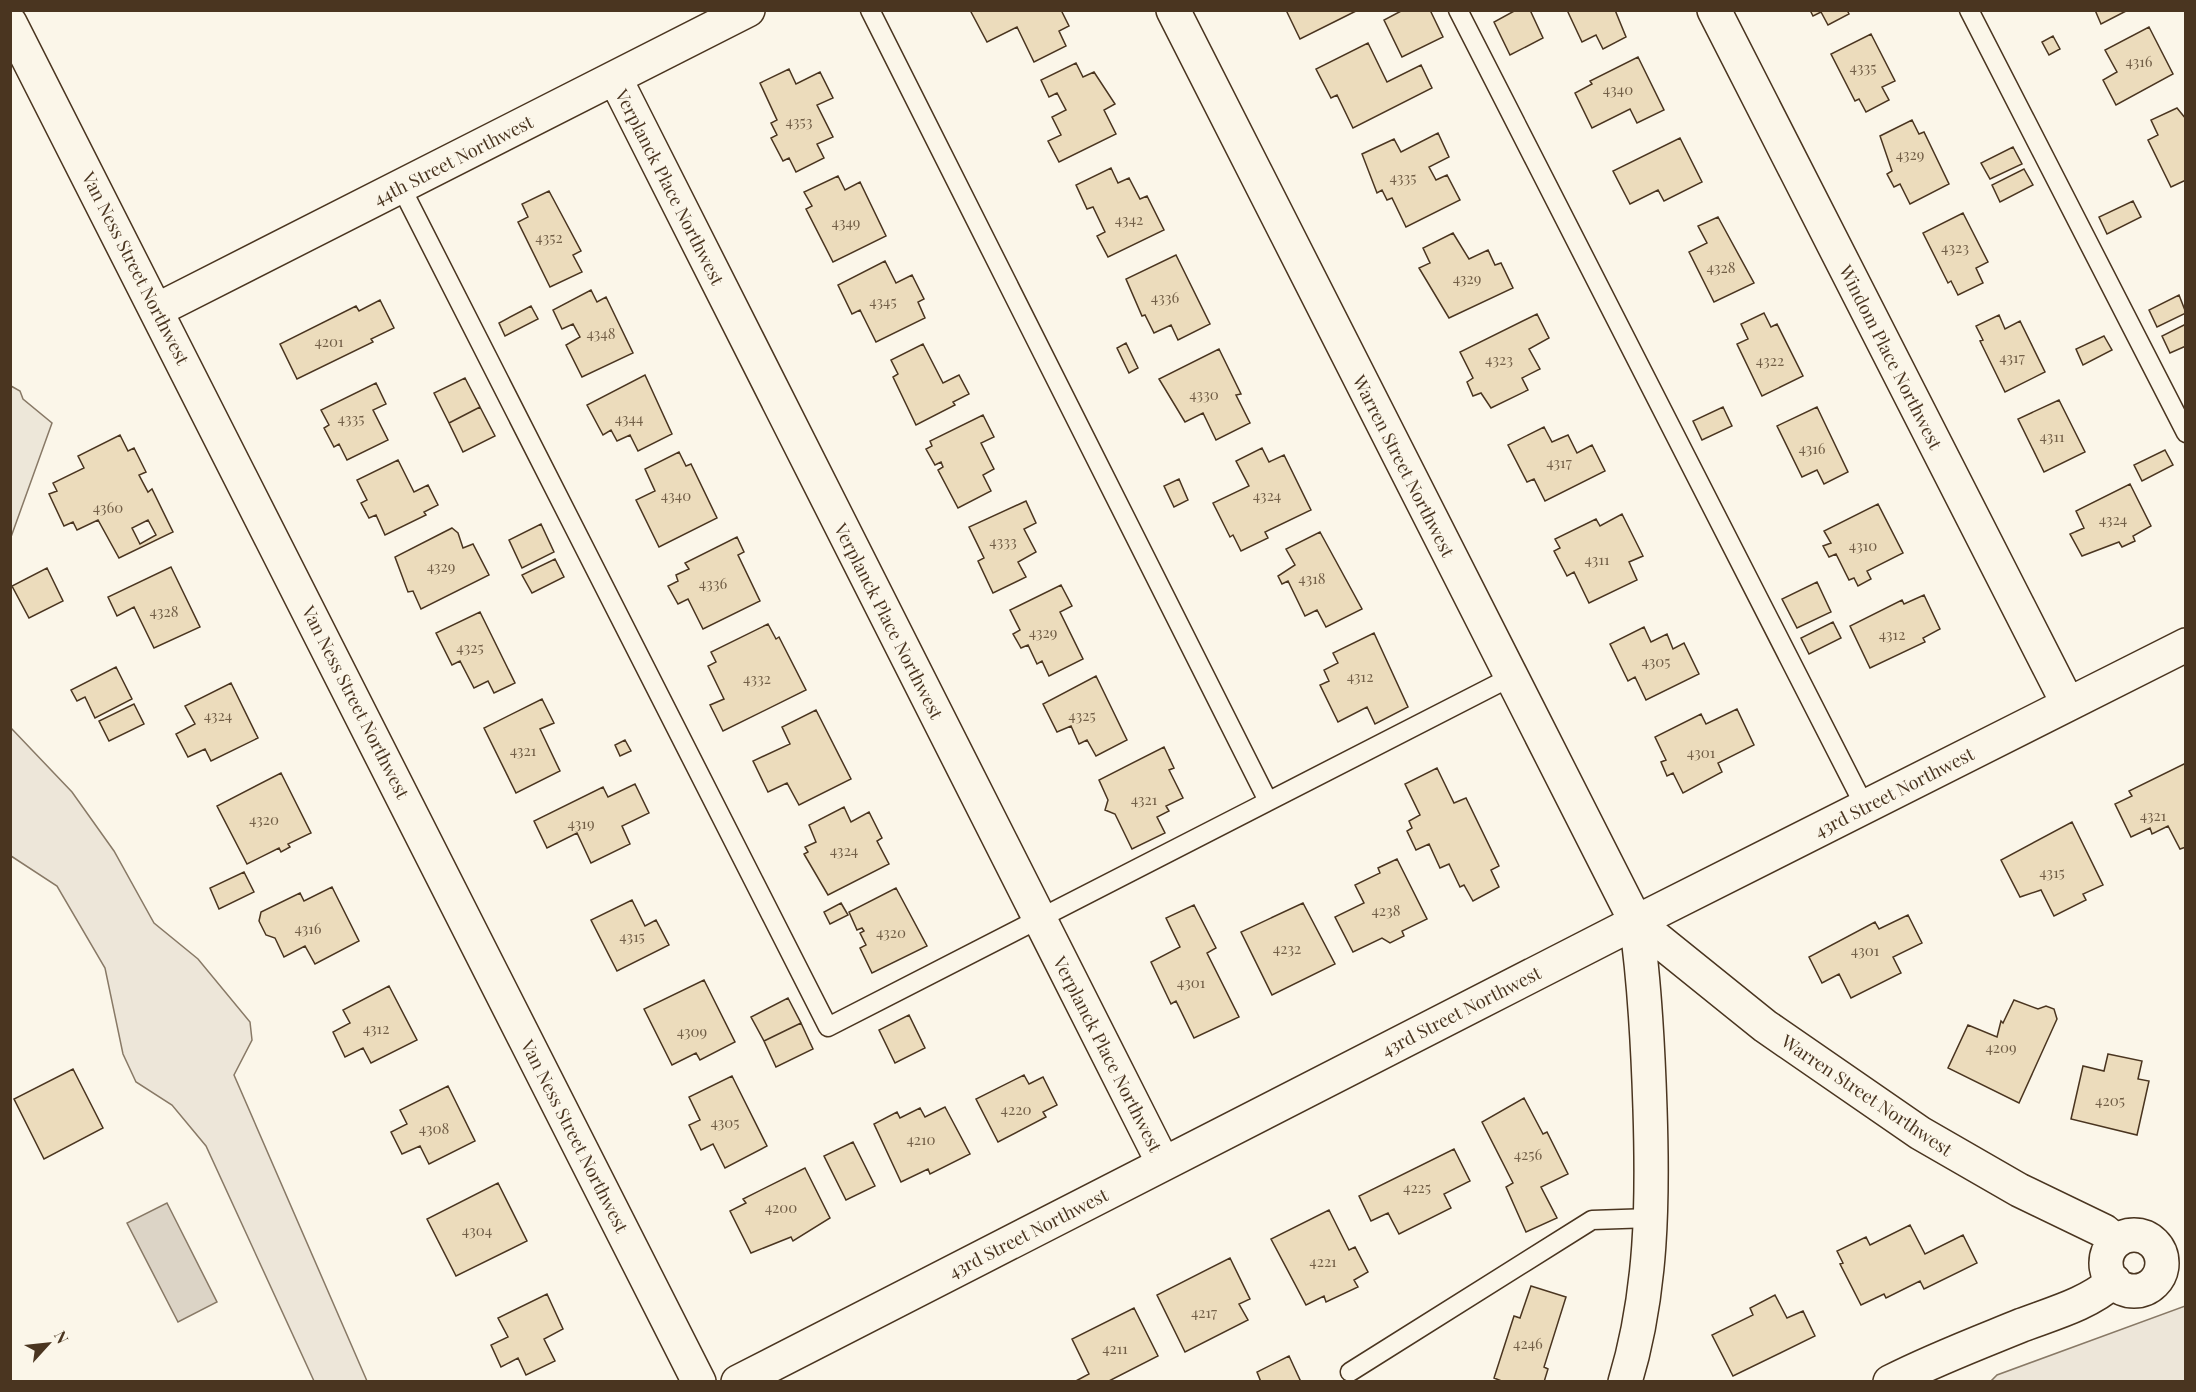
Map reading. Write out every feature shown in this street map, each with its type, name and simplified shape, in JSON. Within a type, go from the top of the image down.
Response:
[{"type":"street","name":"44th Street Northwest","points":[[158,310],[748,10]]},
{"type":"street","name":"Warren Street Northwest","points":[[1173,10],[1636,922],[1647,1008],[1651,1218],[1647,1278],[1637,1337],[1625,1382]]},
{"type":"street","name":"Windom Place Northwest","points":[[1714,10],[2068,704]]},
{"type":"street","name":"Van Ness Street Northwest","points":[[10,23],[158,310],[699,1382]]},
{"type":"street","name":"Verplanck Place Northwest","points":[[615,78],[1163,1163]]},
{"type":"street","name":"43rd Street Northwest","points":[[738,1382],[1636,922],[2186,645]]},
{"type":"street","name":"Warren Street Northwest","points":[[1636,922],[1765,1026],[1911,1127],[1962,1159],[2019,1190],[2104,1231],[2116,1241]]},
{"type":"street","points":[[2133,1235],[2142,1236],[2173,1258],[2148,1287],[2130,1290],[2114,1281],[2106,1265],[2106,1256],[2116,1241],[2133,1235]]},
{"type":"street","points":[[1890,1382],[1940,1358],[2069,1308],[2100,1293],[2114,1281]]},
{"type":"lane","points":[[870,10],[1268,801]]},
{"type":"lane","points":[[1458,10],[1865,807]]},
{"type":"lane","points":[[1969,10],[2186,434]]},
{"type":"lane","points":[[400,187],[828,1027],[1512,677]]},
{"type":"lane","points":[[1350,1372],[1592,1220],[1651,1218]]},
{"type":"shaded area","points":[[11,386],[20,391],[23,399],[52,423],[11,537]]},
{"type":"shaded area","points":[[11,728],[72,792],[114,851],[154,923],[198,959],[250,1022],[252,1040],[234,1075],[367,1381],[314,1381],[206,1146],[172,1105],[136,1082],[123,1054],[105,968],[57,886],[11,856]]},
{"type":"shaded area","points":[[167,1203],[217,1302],[178,1322],[127,1223]]},
{"type":"shaded area","points":[[2185,1306],[2185,1381],[1991,1381],[1997,1375]]},
{"type":"building","points":[[970,10],[1061,10],[1069,26],[1059,31],[1066,46],[1034,62],[1017,27],[987,42]]},
{"type":"building","points":[[1286,10],[1358,10],[1300,39]]},
{"type":"building","points":[[1403,10],[1430,10],[1443,37],[1402,57],[1384,20]]},
{"type":"building","points":[[1516,10],[1530,10],[1543,38],[1510,55],[1494,22]]},
{"type":"building","points":[[1567,10],[1615,10],[1626,37],[1603,49],[1596,35],[1582,42]]},
{"type":"building","points":[[1810,10],[1847,10],[1849,14],[1828,25],[1821,12],[1813,16]]},
{"type":"building","points":[[2095,10],[2128,10],[2101,24]]},
{"type":"building","points":[[2149,27],[2173,74],[2116,105],[2103,80],[2117,72],[2105,50]]},
{"type":"building","points":[[1871,34],[1895,81],[1882,87],[1889,100],[1866,112],[1859,99],[1855,101],[1831,54]]},
{"type":"building","points":[[2053,36],[2060,49],[2049,55],[2042,42]]},
{"type":"building","points":[[1368,43],[1387,82],[1421,65],[1432,88],[1353,128],[1337,95],[1331,98],[1316,69]]},
{"type":"building","points":[[1638,57],[1664,110],[1637,123],[1630,109],[1592,128],[1575,93],[1592,84],[1590,81]]},
{"type":"building","points":[[1076,63],[1083,77],[1094,72],[1115,104],[1104,110],[1116,134],[1059,162],[1048,141],[1061,135],[1052,117],[1066,110],[1057,93],[1049,97],[1041,80]]},
{"type":"building","points":[[789,69],[796,84],[820,72],[833,98],[817,105],[833,137],[817,144],[824,158],[796,172],[789,158],[783,161],[771,138],[777,135],[771,123],[777,120],[760,83]]},
{"type":"building","points":[[2177,108],[2186,119],[2186,180],[2171,187],[2148,140],[2158,135],[2151,120]]},
{"type":"building","points":[[1912,120],[1919,134],[1924,132],[1949,184],[1910,204],[1900,184],[1894,187],[1887,174],[1892,171],[1880,136]]},
{"type":"building","points":[[1438,133],[1449,157],[1429,167],[1436,180],[1447,175],[1460,200],[1406,227],[1392,198],[1387,200],[1382,190],[1377,193],[1362,154],[1394,139],[1401,152]]},
{"type":"building","points":[[1680,138],[1702,182],[1664,201],[1658,190],[1630,204],[1613,171]]},
{"type":"building","points":[[2013,147],[2022,164],[1990,179],[1981,163]]},
{"type":"building","points":[[1111,168],[1118,183],[1129,178],[1140,199],[1147,196],[1164,230],[1108,257],[1097,236],[1105,232],[1093,207],[1087,209],[1076,185]]},
{"type":"building","points":[[2024,169],[2033,185],[2000,202],[1992,185]]},
{"type":"building","points":[[838,176],[845,190],[860,182],[886,236],[833,262],[806,209],[812,206],[804,192]]},
{"type":"building","points":[[549,191],[581,251],[573,255],[582,272],[550,287],[518,222],[528,217],[522,204]]},
{"type":"building","points":[[2133,201],[2141,217],[2107,234],[2099,217]]},
{"type":"building","points":[[1963,213],[1988,262],[1976,268],[1983,283],[1958,295],[1951,281],[1948,283],[1923,233]]},
{"type":"building","points":[[1718,217],[1754,283],[1714,302],[1689,252],[1707,243],[1698,226]]},
{"type":"building","points":[[1453,233],[1469,259],[1488,250],[1495,265],[1501,263],[1513,288],[1449,318],[1419,268],[1430,263],[1423,248]]},
{"type":"building","points":[[1176,255],[1210,324],[1178,340],[1171,325],[1154,333],[1145,315],[1142,316],[1126,279]]},
{"type":"building","points":[[885,261],[896,283],[912,275],[924,299],[918,302],[925,318],[876,342],[860,310],[852,314],[838,285]]},
{"type":"building","points":[[591,290],[597,302],[606,297],[633,353],[582,377],[566,345],[580,337],[573,324],[562,329],[553,310]]},
{"type":"building","points":[[2179,295],[2186,313],[2157,327],[2149,310]]},
{"type":"building","points":[[380,300],[394,328],[371,339],[373,342],[297,379],[280,344],[356,306],[359,311]]},
{"type":"building","points":[[531,306],[538,319],[505,336],[499,323]]},
{"type":"building","points":[[1764,313],[1771,327],[1777,324],[1803,376],[1762,396],[1737,344],[1748,339],[1741,324]]},
{"type":"building","points":[[1537,314],[1549,338],[1529,349],[1540,369],[1522,378],[1528,390],[1491,408],[1481,393],[1473,396],[1467,382],[1473,378],[1460,352]]},
{"type":"building","points":[[1999,315],[2005,329],[2020,321],[2045,372],[2005,392],[1980,341],[1983,340],[1976,326]]},
{"type":"building","points":[[2186,324],[2186,346],[2170,353],[2162,336]]},
{"type":"building","points":[[2104,336],[2112,350],[2083,365],[2076,349]]},
{"type":"building","points":[[1126,343],[1138,368],[1129,373],[1117,348]]},
{"type":"building","points":[[923,344],[943,383],[959,375],[969,394],[953,402],[955,405],[916,425],[893,377],[898,374],[891,360]]},
{"type":"building","points":[[1219,349],[1241,394],[1236,395],[1250,423],[1216,440],[1203,413],[1185,422],[1159,379]]},
{"type":"building","points":[[645,375],[672,434],[638,451],[630,435],[617,441],[611,430],[603,435],[587,405]]},
{"type":"building","points":[[465,378],[480,407],[449,423],[434,393]]},
{"type":"building","points":[[376,383],[386,404],[373,410],[388,440],[347,460],[339,444],[334,447],[324,428],[329,425],[321,410]]},
{"type":"building","points":[[2059,400],[2085,452],[2044,472],[2018,419]]},
{"type":"building","points":[[480,407],[495,436],[463,452],[449,423]]},
{"type":"building","points":[[1723,407],[1732,426],[1702,440],[1693,421]]},
{"type":"building","points":[[1817,407],[1848,472],[1824,484],[1817,470],[1802,477],[1777,426]]},
{"type":"building","points":[[983,415],[994,437],[981,443],[994,469],[983,475],[991,491],[958,508],[938,470],[943,467],[941,462],[935,465],[926,449],[932,446],[930,441]]},
{"type":"building","points":[[1544,427],[1552,442],[1568,435],[1577,453],[1592,445],[1605,471],[1545,501],[1534,479],[1527,482],[1508,445]]},
{"type":"building","points":[[120,435],[128,451],[134,448],[146,472],[139,475],[148,492],[152,489],[173,532],[119,558],[98,520],[77,530],[73,522],[64,526],[49,494],[57,491],[53,483],[84,468],[78,456]],"holes":[[[148,520],[156,535],[140,544],[132,528]]]},
{"type":"building","points":[[1262,448],[1269,462],[1284,455],[1311,510],[1265,532],[1268,538],[1241,551],[1233,535],[1230,537],[1213,503],[1249,486],[1236,461]]},
{"type":"building","points":[[2165,450],[2173,465],[2142,481],[2134,465]]},
{"type":"building","points":[[679,452],[686,466],[691,464],[717,518],[659,547],[636,500],[655,491],[645,469]]},
{"type":"building","points":[[398,460],[414,492],[428,485],[438,505],[424,512],[426,515],[385,535],[376,515],[369,518],[361,503],[367,500],[357,480]]},
{"type":"building","points":[[1179,479],[1188,500],[1174,507],[1164,486]]},
{"type":"building","points":[[2130,484],[2151,526],[2133,536],[2135,541],[2122,547],[2119,542],[2082,556],[2070,534],[2084,528],[2076,511]]},
{"type":"building","points":[[1026,501],[1036,523],[1024,529],[1036,552],[1018,562],[1026,577],[993,593],[978,561],[984,558],[969,527]]},
{"type":"building","points":[[1878,504],[1903,553],[1867,571],[1871,579],[1858,586],[1854,578],[1849,580],[1836,554],[1829,557],[1823,546],[1831,543],[1824,531]]},
{"type":"building","points":[[1622,514],[1643,556],[1629,562],[1637,580],[1589,603],[1574,572],[1567,576],[1554,551],[1560,548],[1555,539],[1596,519],[1600,526]]},
{"type":"building","points":[[541,524],[554,552],[522,568],[509,540]]},
{"type":"building","points":[[452,528],[458,533],[463,548],[473,544],[489,575],[421,609],[413,591],[408,592],[395,557]]},
{"type":"building","points":[[1320,532],[1362,609],[1326,627],[1317,610],[1305,616],[1288,581],[1282,584],[1278,576],[1295,565],[1286,549]]},
{"type":"building","points":[[737,537],[744,552],[738,555],[760,601],[703,629],[688,599],[678,604],[668,586],[678,581],[676,575],[689,569],[685,563]]},
{"type":"building","points":[[555,559],[564,577],[532,593],[522,575]]},
{"type":"building","points":[[171,567],[200,627],[154,648],[134,607],[117,616],[108,597]]},
{"type":"building","points":[[47,568],[63,601],[29,618],[12,586]]},
{"type":"building","points":[[1817,582],[1831,612],[1797,628],[1782,599]]},
{"type":"building","points":[[1061,585],[1072,606],[1060,612],[1083,659],[1049,676],[1042,661],[1037,664],[1028,645],[1021,648],[1013,634],[1020,630],[1010,610]]},
{"type":"building","points":[[1924,595],[1940,629],[1923,638],[1925,642],[1870,668],[1850,626],[1902,600],[1904,604]]},
{"type":"building","points":[[480,612],[515,683],[494,693],[488,681],[474,688],[460,661],[452,665],[436,633]]},
{"type":"building","points":[[1833,622],[1841,638],[1809,654],[1801,638]]},
{"type":"building","points":[[768,624],[776,639],[779,637],[806,690],[723,731],[710,705],[724,699],[708,666],[716,662],[711,652]]},
{"type":"building","points":[[1644,627],[1651,642],[1667,634],[1673,649],[1684,643],[1699,674],[1646,700],[1635,677],[1628,681],[1610,644]]},
{"type":"building","points":[[1374,633],[1408,707],[1375,724],[1367,707],[1338,722],[1320,685],[1329,681],[1324,670],[1338,663],[1333,653]]},
{"type":"building","points":[[116,667],[132,699],[95,718],[85,697],[77,701],[71,690]]},
{"type":"building","points":[[1096,676],[1127,740],[1096,756],[1087,740],[1079,744],[1071,726],[1057,732],[1043,704]]},
{"type":"building","points":[[231,683],[258,738],[211,761],[205,749],[188,757],[176,734],[195,724],[185,706]]},
{"type":"building","points":[[542,699],[554,723],[540,729],[560,771],[516,793],[484,728]]},
{"type":"building","points":[[134,704],[144,724],[109,741],[99,721]]},
{"type":"building","points":[[1737,709],[1754,745],[1718,763],[1722,772],[1683,793],[1673,773],[1667,776],[1661,762],[1666,760],[1655,737],[1701,714],[1706,724]]},
{"type":"building","points":[[816,710],[851,779],[799,805],[787,783],[768,792],[753,761],[790,744],[782,727]]},
{"type":"building","points":[[625,740],[631,751],[620,756],[615,745]]},
{"type":"building","points":[[1164,747],[1174,768],[1169,770],[1183,798],[1166,806],[1169,811],[1157,817],[1165,833],[1132,849],[1115,814],[1105,810],[1108,800],[1099,780]]},
{"type":"building","points":[[2186,763],[2186,847],[2180,849],[2168,826],[2152,834],[2150,828],[2131,837],[2115,804],[2132,796],[2129,791]]},
{"type":"building","points":[[1437,768],[1454,803],[1466,798],[1499,866],[1491,870],[1499,887],[1473,901],[1464,885],[1460,887],[1449,864],[1440,868],[1429,844],[1416,850],[1407,831],[1412,828],[1409,821],[1420,815],[1405,784]]},
{"type":"building","points":[[281,773],[311,833],[288,844],[290,847],[281,852],[279,848],[247,864],[217,806]]},
{"type":"building","points":[[635,784],[649,813],[622,826],[630,844],[591,863],[577,833],[547,848],[534,821],[603,787],[608,797]]},
{"type":"building","points":[[844,807],[851,822],[869,812],[882,838],[877,841],[889,864],[828,895],[804,854],[808,852],[805,847],[816,842],[809,825]]},
{"type":"building","points":[[2072,822],[2103,885],[2083,894],[2086,900],[2054,916],[2041,890],[2020,897],[2001,860]]},
{"type":"building","points":[[1397,859],[1427,919],[1402,931],[1404,936],[1390,943],[1382,938],[1353,952],[1335,917],[1364,903],[1355,885],[1380,873],[1378,868]]},
{"type":"building","points":[[244,872],[254,892],[219,909],[210,888]]},
{"type":"building","points":[[332,887],[359,941],[315,964],[305,946],[284,957],[275,938],[266,935],[259,921],[261,912],[300,893],[304,901]]},
{"type":"building","points":[[896,888],[927,946],[872,973],[860,948],[866,945],[860,933],[864,931],[862,928],[857,930],[849,912]]},
{"type":"building","points":[[632,900],[645,926],[656,920],[669,945],[617,971],[591,920]]},
{"type":"building","points":[[841,903],[848,915],[830,924],[824,912]]},
{"type":"building","points":[[1303,903],[1335,964],[1272,995],[1241,932]]},
{"type":"building","points":[[1194,905],[1216,948],[1207,953],[1239,1017],[1194,1038],[1176,1001],[1171,1004],[1151,962],[1180,947],[1166,918]]},
{"type":"building","points":[[1908,915],[1922,943],[1893,957],[1901,973],[1851,998],[1839,974],[1822,983],[1809,957],[1875,922],[1879,929]]},
{"type":"building","points":[[704,980],[735,1042],[700,1060],[696,1053],[672,1065],[644,1009]]},
{"type":"building","points":[[389,986],[417,1040],[371,1063],[363,1048],[345,1057],[333,1032],[350,1023],[343,1010]]},
{"type":"building","points":[[788,998],[801,1023],[764,1041],[751,1017]]},
{"type":"building","points":[[2014,1000],[2038,1009],[2046,1006],[2054,1009],[2057,1019],[2019,1103],[1948,1068],[1968,1025],[1997,1037],[2001,1021],[2003,1023]]},
{"type":"building","points":[[909,1015],[925,1048],[895,1063],[879,1030]]},
{"type":"building","points":[[801,1023],[813,1049],[776,1067],[764,1041]]},
{"type":"building","points":[[2108,1054],[2142,1061],[2138,1079],[2149,1081],[2137,1135],[2071,1119],[2083,1066],[2104,1071]]},
{"type":"building","points":[[73,1069],[103,1128],[44,1159],[14,1099]]},
{"type":"building","points":[[1024,1075],[1029,1084],[1043,1077],[1057,1105],[1043,1112],[1046,1117],[998,1142],[976,1099]]},
{"type":"building","points":[[732,1076],[767,1146],[725,1168],[713,1144],[701,1150],[689,1125],[700,1120],[689,1097]]},
{"type":"building","points":[[448,1086],[475,1141],[429,1164],[420,1146],[402,1154],[391,1132],[407,1124],[400,1110]]},
{"type":"building","points":[[1524,1098],[1543,1134],[1547,1132],[1568,1174],[1541,1187],[1557,1218],[1526,1232],[1506,1187],[1513,1183],[1482,1122]]},
{"type":"building","points":[[945,1107],[970,1154],[930,1174],[928,1169],[901,1182],[874,1124],[897,1112],[900,1118],[920,1108],[925,1117]]},
{"type":"building","points":[[853,1142],[875,1186],[846,1200],[824,1156]]},
{"type":"building","points":[[1454,1149],[1470,1181],[1444,1194],[1451,1208],[1399,1234],[1388,1213],[1371,1221],[1359,1196]]},
{"type":"building","points":[[805,1168],[830,1218],[793,1241],[791,1237],[751,1253],[730,1211],[746,1203],[743,1199]]},
{"type":"building","points":[[498,1183],[527,1241],[456,1276],[427,1219]]},
{"type":"building","points":[[1329,1210],[1349,1250],[1355,1247],[1368,1272],[1354,1280],[1358,1287],[1326,1302],[1324,1296],[1306,1305],[1271,1239]]},
{"type":"building","points":[[1910,1225],[1925,1254],[1963,1235],[1977,1263],[1924,1289],[1920,1281],[1886,1298],[1884,1294],[1861,1305],[1840,1264],[1843,1263],[1837,1251],[1866,1237],[1870,1245]]},
{"type":"building","points":[[1230,1258],[1250,1299],[1239,1304],[1248,1320],[1185,1352],[1157,1295]]},
{"type":"building","points":[[1531,1286],[1566,1297],[1544,1367],[1548,1369],[1544,1382],[1504,1382],[1494,1378],[1514,1316],[1520,1318]]},
{"type":"building","points":[[547,1294],[563,1329],[544,1339],[555,1361],[526,1375],[518,1358],[501,1367],[491,1345],[508,1337],[498,1318]]},
{"type":"building","points":[[1775,1295],[1787,1318],[1803,1311],[1815,1336],[1733,1376],[1712,1335],[1753,1315],[1750,1308]]},
{"type":"building","points":[[1134,1308],[1158,1356],[1107,1382],[1074,1382],[1089,1374],[1072,1339]]},
{"type":"building","points":[[1289,1356],[1301,1382],[1261,1382],[1257,1372]]}]
